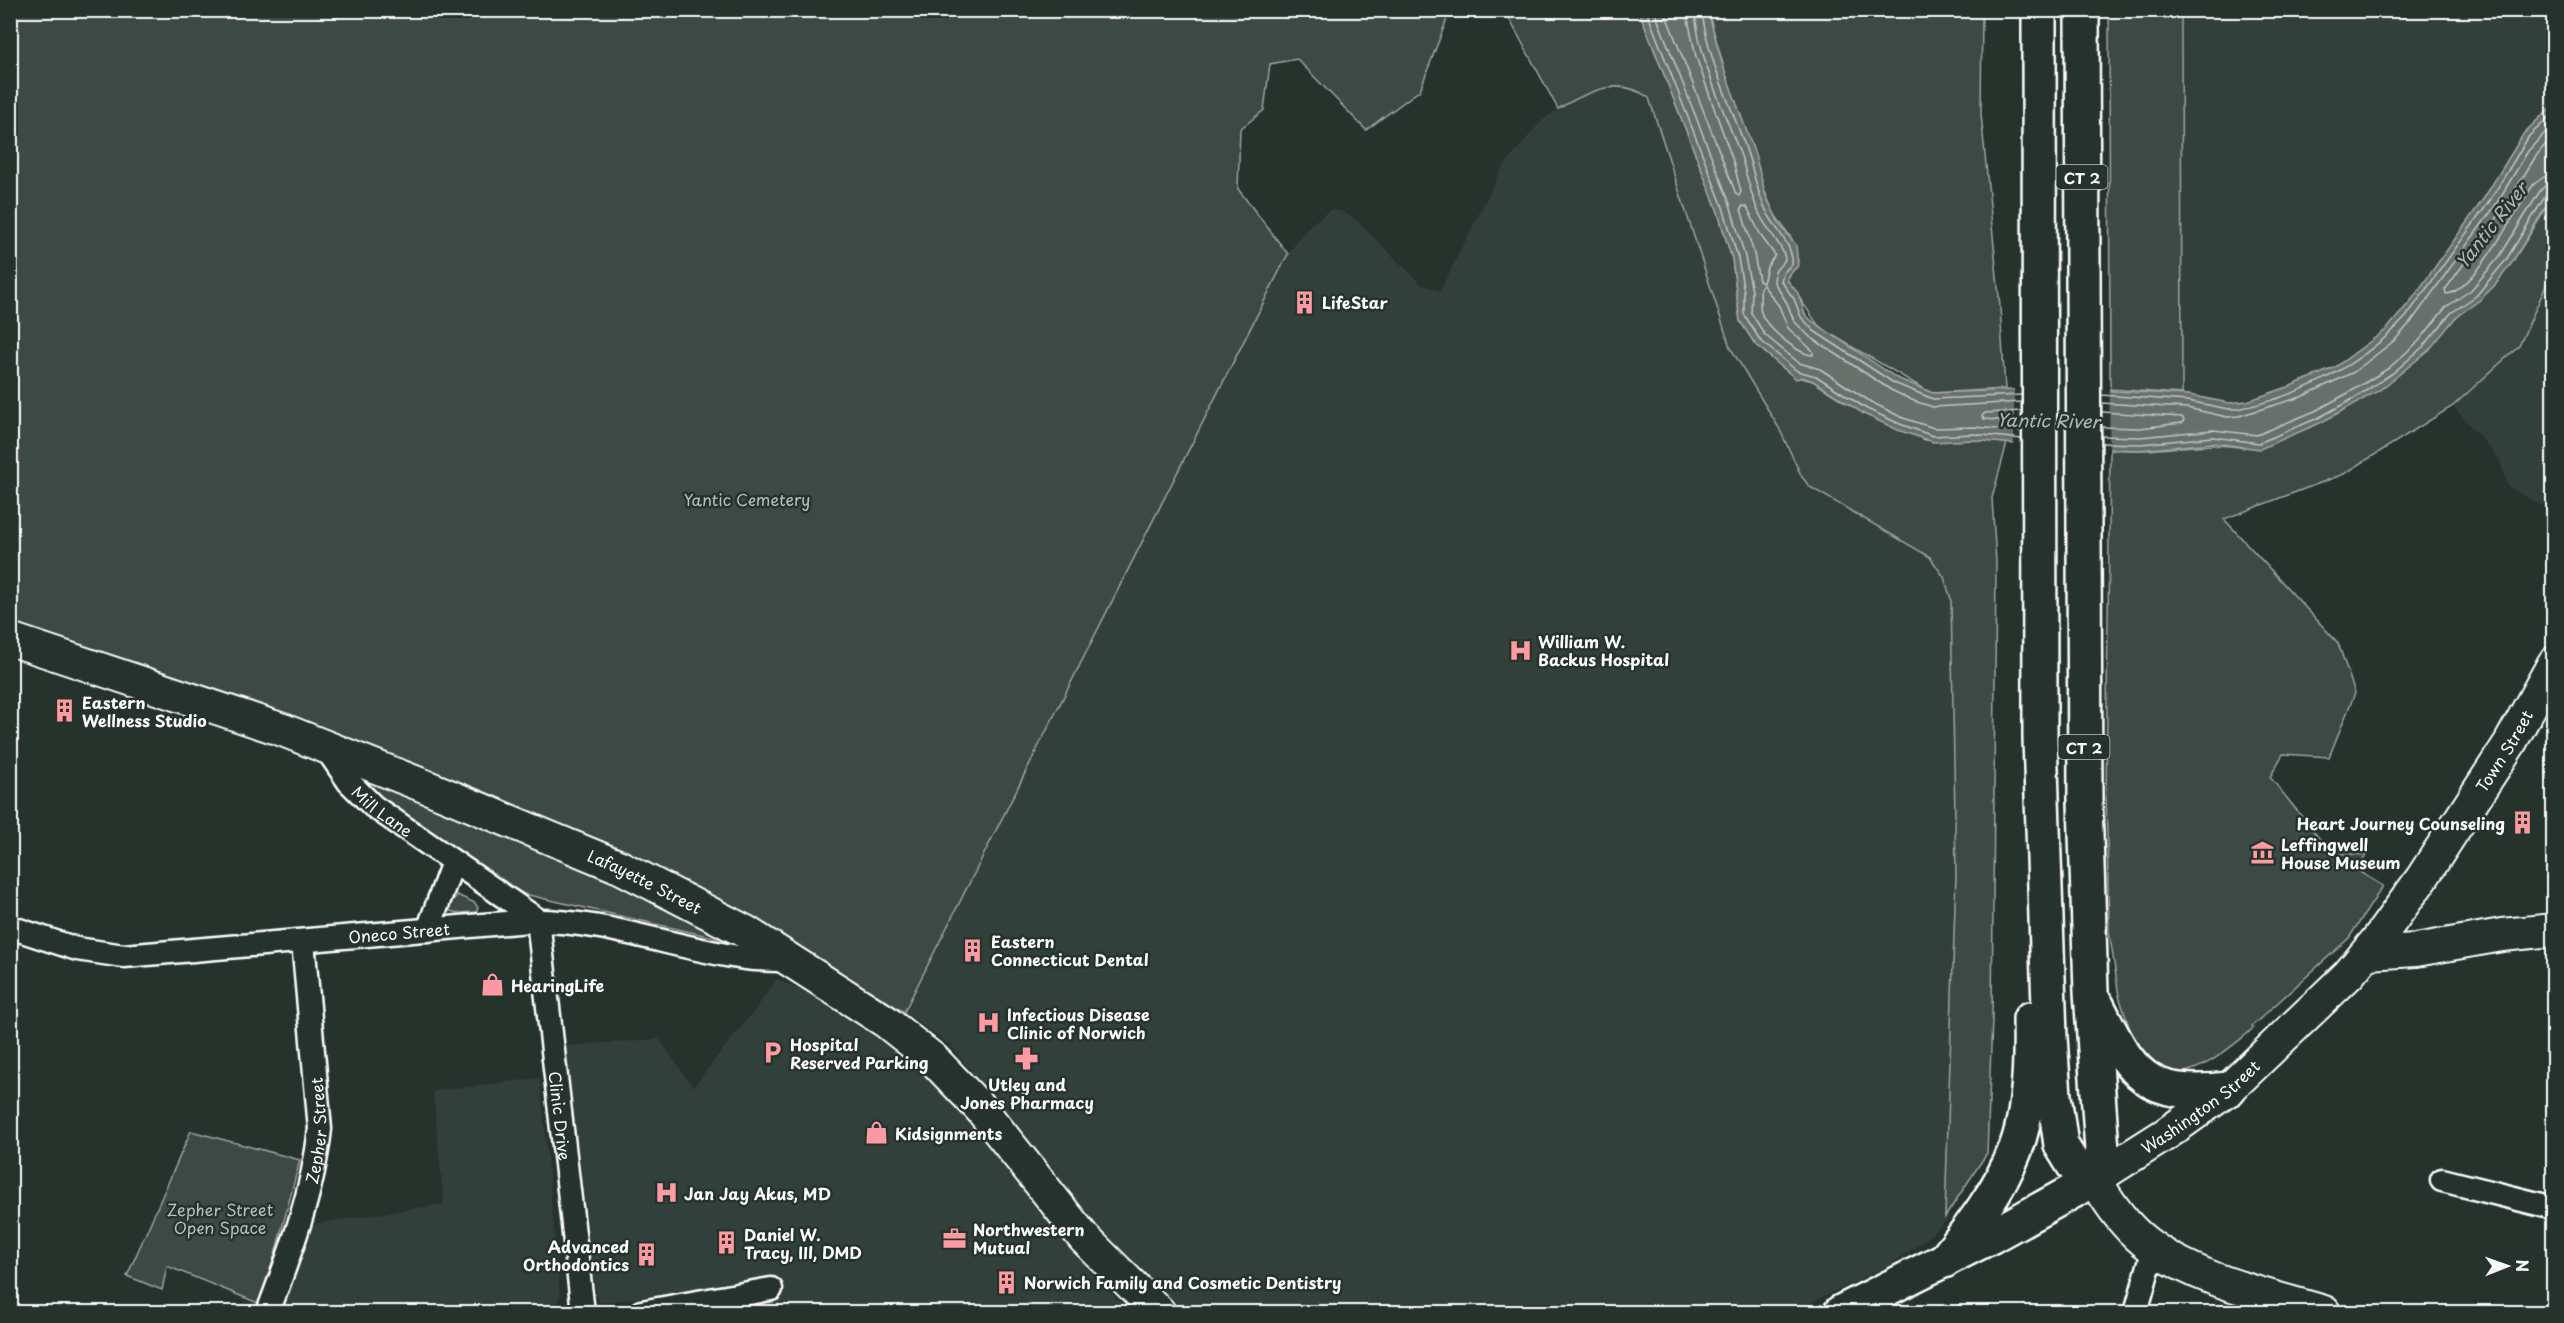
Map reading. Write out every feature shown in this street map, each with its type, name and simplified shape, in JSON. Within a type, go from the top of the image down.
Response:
[{"type":"highway","name":"CT 2","points":[[1944,1261],[1990,1198],[2009,1165],[2020,1134],[2031,1041],[2028,929],[2043,882],[2039,501],[2039,10]]},
{"type":"highway","name":"CT 2","points":[[2082,10],[2082,501],[2085,802],[2091,992],[2102,1150],[2095,1179]]},
{"type":"highway","points":[[2043,882],[2050,1037],[2059,1134],[2069,1161],[2095,1179]]},
{"type":"highway","points":[[2091,992],[2122,1052],[2134,1069],[2147,1080],[2175,1089],[2229,1089]]},
{"type":"highway","name":"Washington Street","points":[[1841,1312],[1944,1261],[2095,1179]]},
{"type":"street","name":"Lafayette Street","points":[[10,639],[251,719],[325,747],[546,834],[620,867],[714,914],[885,1021],[933,1059],[981,1109],[1084,1238],[1159,1312]]},
{"type":"street","name":"Town Street","points":[[2367,953],[2409,897],[2510,743],[2553,663]]},
{"type":"street","name":"Mill Lane","points":[[325,747],[365,799],[538,921]]},
{"type":"street","points":[[428,930],[453,862]]},
{"type":"street","name":"Oneco Street","points":[[10,927],[77,949],[112,956],[538,921],[592,924],[739,957],[790,960]]},
{"type":"street","name":"Clinic Drive","points":[[538,921],[583,1312]]},
{"type":"street","points":[[2367,953],[2419,950],[2502,935],[2553,930]]},
{"type":"street","name":"Zepher Street","points":[[268,1312],[296,1232],[315,1160],[320,1129],[303,941]]},
{"type":"street","name":"Washington Street","points":[[2095,1179],[2175,1128],[2229,1089],[2312,1012],[2367,953]]},
{"type":"street","points":[[2095,1179],[2121,1219],[2154,1248],[2205,1274],[2324,1312]]},
{"type":"street","points":[[2442,1180],[2553,1208]]},
{"type":"street","points":[[2136,1312],[2154,1248]]},
{"type":"street","points":[[641,1312],[771,1290]]},
{"type":"shaded area","points":[[2181,11],[2553,11],[2553,105],[2524,133],[2484,198],[2401,314],[2378,337],[2334,368],[2288,387],[2237,403],[2182,394]]},
{"type":"shaded area","name":"William W. Backus Hospital","points":[[1622,86],[1642,91],[1650,98],[1730,347],[1779,428],[1794,461],[1810,487],[1930,557],[1948,586],[1951,599],[1956,873],[1948,1219],[1922,1242],[1888,1266],[1791,1312],[1186,1312],[1111,1242],[950,1045],[904,1012],[1288,254],[1308,227],[1330,210],[1341,211],[1355,219],[1422,285],[1440,291],[1501,170],[1536,127],[1549,115],[1582,95],[1603,88]]},
{"type":"shaded area","points":[[2553,270],[2553,508],[2538,504],[2508,486],[2499,459],[2453,406],[2519,346]]},
{"type":"shaded area","points":[[777,979],[811,995],[855,1023],[885,1043],[928,1079],[952,1103],[1093,1275],[1130,1312],[737,1312],[777,1299],[779,1294],[770,1278],[600,1303],[596,1292],[566,1046],[659,1039],[693,1087]]},
{"type":"shaded area","points":[[540,1078],[560,1295],[557,1306],[552,1311],[280,1312],[314,1224],[444,1204],[433,1091]]},
{"type":"green space","name":"Yantic Cemetery","points":[[11,11],[1450,11],[1420,90],[1366,130],[1297,59],[1270,64],[1264,110],[1240,129],[1238,189],[1288,254],[904,1012],[813,956],[720,904],[625,855],[528,810],[401,758],[11,625]]},
{"type":"green space","points":[[1505,11],[1639,11],[1717,209],[1732,259],[1740,321],[1755,344],[1793,376],[1813,381],[1845,402],[1925,440],[2007,443],[1992,498],[1996,563],[1992,1020],[1987,1153],[1945,1217],[1956,873],[1951,599],[1944,577],[1930,557],[1810,487],[1802,477],[1779,428],[1730,347],[1649,98],[1638,91],[1626,88],[1603,88],[1558,109]]},
{"type":"green space","points":[[1708,11],[1982,11],[1981,114],[2000,307],[2005,389],[1931,393],[1820,328],[1787,280],[1798,261],[1792,239],[1773,212],[1762,184],[1728,82]]},
{"type":"green space","points":[[2109,11],[2181,11],[2182,394],[2110,389]]},
{"type":"green space","points":[[2553,198],[2553,270],[2519,346],[2453,406],[2344,474],[2224,519],[2338,643],[2355,693],[2329,757],[2283,754],[2270,777],[2331,853],[2366,855],[2358,871],[2383,886],[2349,938],[2252,1026],[2253,1028],[2247,1034],[2202,1066],[2169,1075],[2134,1042],[2119,996],[2109,930],[2106,791],[2110,450],[2152,450],[2212,445],[2244,448],[2447,326],[2511,264]]},
{"type":"green space","points":[[369,779],[576,862],[730,941],[524,894],[480,869],[367,790],[364,783]]},
{"type":"green space","points":[[457,895],[475,903],[478,908],[476,912],[450,911],[451,903]]},
{"type":"green space","name":"Zepher Street Open Space","points":[[191,1131],[300,1160],[273,1262],[258,1303],[167,1266],[162,1290],[127,1276]]},
{"type":"water","name":"Yantic River","points":[[1639,11],[1708,11],[1723,66],[1755,154],[1766,196],[1780,225],[1796,245],[1798,266],[1787,280],[1798,293],[1805,314],[1897,378],[1933,393],[2059,388],[2189,395],[2229,403],[2247,401],[2334,368],[2387,329],[2413,298],[2484,198],[2524,133],[2553,105],[2553,195],[2511,264],[2496,284],[2480,300],[2456,317],[2429,350],[2380,390],[2320,423],[2260,449],[2213,443],[2140,450],[2058,448],[1973,440],[1933,442],[1898,430],[1864,414],[1813,381],[1802,377],[1796,379],[1755,344],[1740,321],[1732,259],[1717,209]]},
{"type":"pier","points":[[2014,386],[2110,386],[2109,453],[2014,447]]},
{"type":"place","name":"LifeStar","points":[[1304,302]]},
{"type":"place","name":"William W. Backus Hospital","points":[[1520,650]]},
{"type":"place","name":"Eastern Wellness Studio","points":[[64,711]]},
{"type":"place","name":"Heart Journey Counseling","points":[[2523,823]]},
{"type":"place","name":"Leffingwell House Museum","points":[[2263,853]]},
{"type":"place","name":"Eastern Connecticut Dental","points":[[973,950]]},
{"type":"place","name":"HearingLife","points":[[493,985]]},
{"type":"place","name":"Infectious Disease Clinic of Norwich","points":[[989,1023]]},
{"type":"place","name":"Hospital Reserved Parking","points":[[772,1053]]},
{"type":"place","name":"Utley and Jones Pharmacy","points":[[1027,1059]]},
{"type":"place","name":"Kidsignments","points":[[877,1133]]},
{"type":"place","name":"Jan Jay Akus, MD","points":[[666,1193]]},
{"type":"place","name":"Northwestern Mutual","points":[[955,1238]]},
{"type":"place","name":"Daniel W. Tracy, III, DMD","points":[[726,1243]]},
{"type":"place","name":"Advanced Orthodontics","points":[[647,1255]]},
{"type":"place","name":"Norwich Family and Cosmetic Dentistry","points":[[1006,1282]]}]
